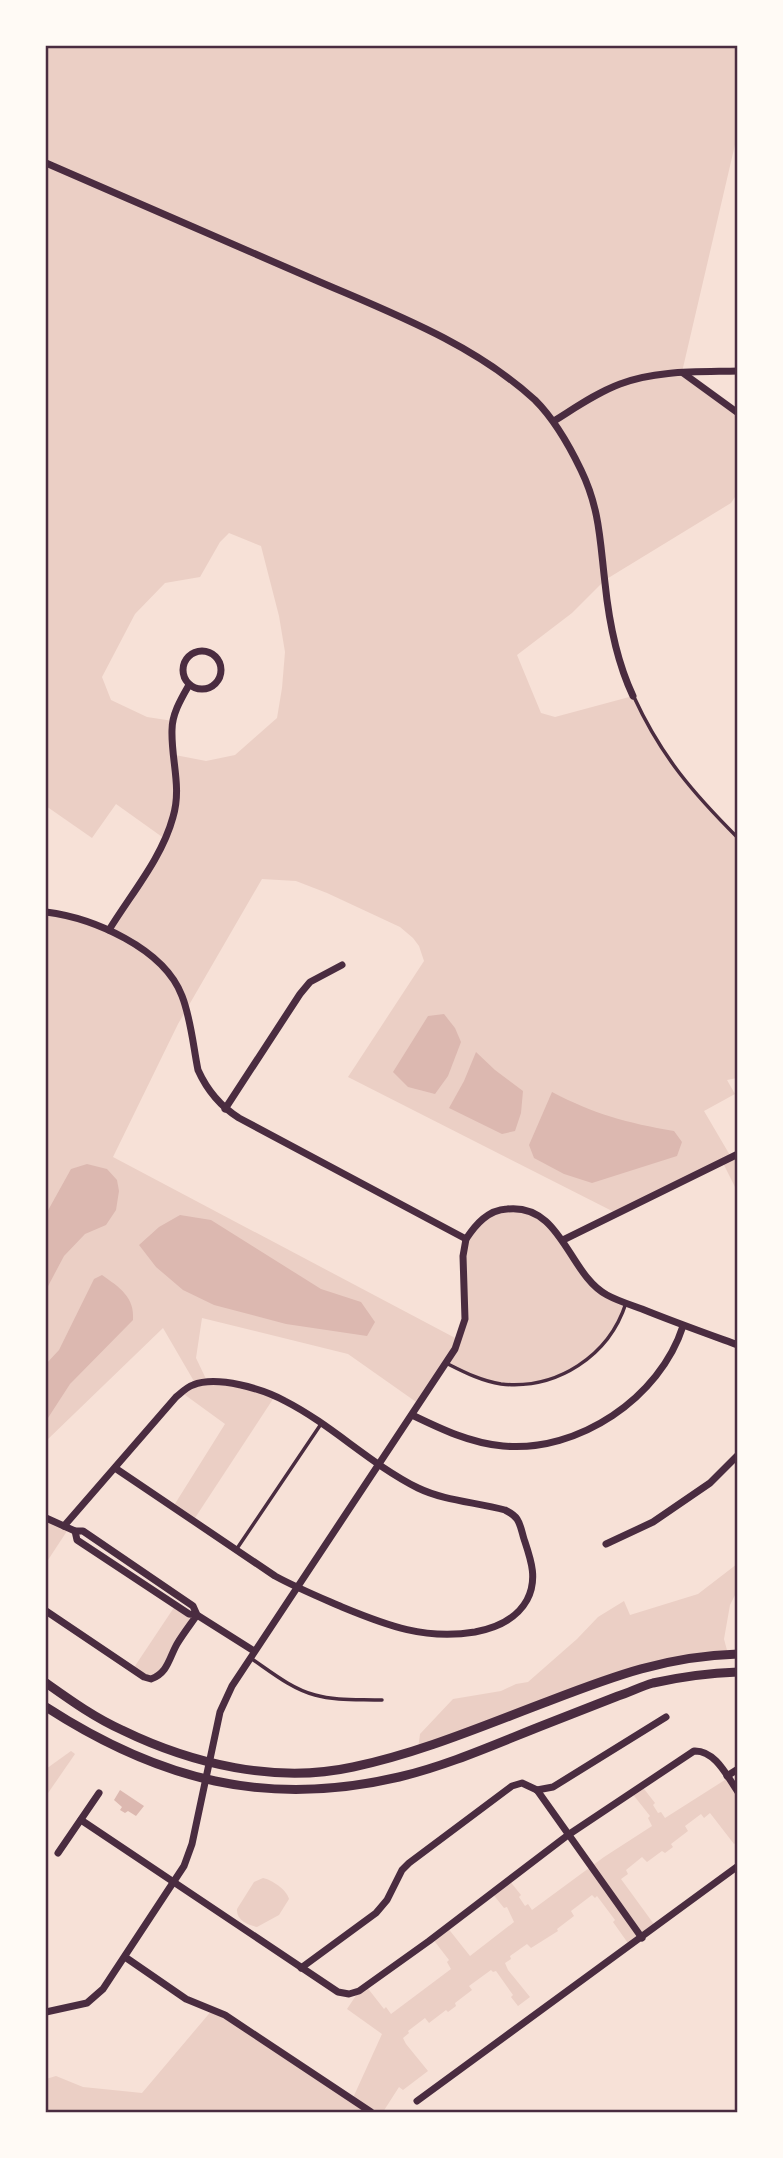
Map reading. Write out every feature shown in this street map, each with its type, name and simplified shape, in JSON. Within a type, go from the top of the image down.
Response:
[{"type":"street","points":[[46,163],[411,323],[484,362],[535,401],[554,421],[578,463],[592,496],[600,525],[604,580],[614,639],[633,696]]},
{"type":"street","points":[[554,421],[596,395],[622,383],[682,372],[737,371]]},
{"type":"street","points":[[682,372],[737,413]]},
{"type":"street","points":[[193,653],[212,654],[221,670],[217,681],[207,688],[189,685],[183,674],[184,662],[193,653]]},
{"type":"street","points":[[109,930],[152,862],[174,816],[178,789],[173,721],[189,685]]},
{"type":"street","points":[[46,912],[77,918],[109,930],[150,954],[172,978],[182,993],[198,1070],[208,1089],[225,1109],[466,1239]]},
{"type":"street","points":[[225,1109],[300,994],[310,982],[342,965]]},
{"type":"street","points":[[563,1240],[737,1154]]},
{"type":"street","points":[[46,2012],[87,2003],[103,1989],[175,1883],[192,1844],[224,1700],[455,1349],[465,1319],[463,1256],[466,1239],[484,1217],[501,1209],[527,1210],[551,1225],[594,1287],[626,1303],[737,1345]]},
{"type":"street","points":[[412,1415],[450,1433],[503,1446],[531,1446],[568,1438],[591,1427],[636,1398],[660,1371],[679,1339],[683,1326]]},
{"type":"street","points":[[64,1525],[176,1397],[195,1384],[219,1381],[275,1396],[293,1405],[380,1465],[421,1489],[451,1499],[507,1511],[517,1518],[533,1568],[533,1589],[524,1605],[510,1620],[490,1629],[441,1635],[411,1632],[297,1588],[115,1468]]},
{"type":"street","points":[[606,1544],[647,1527],[710,1483],[737,1455]]},
{"type":"street","points":[[46,1518],[75,1531],[83,1531],[193,1606],[197,1615],[252,1654]]},
{"type":"street","points":[[46,1611],[150,1679],[163,1672],[178,1642],[197,1615]]},
{"type":"street","points":[[46,1683],[84,1709],[145,1741],[210,1763],[244,1770],[296,1772],[351,1768],[400,1755],[662,1662],[737,1654]]},
{"type":"street","points":[[46,1707],[81,1730],[148,1762],[242,1787],[301,1790],[400,1777],[455,1759],[651,1684],[737,1672]]},
{"type":"street","points":[[537,1790],[553,1787],[666,1717]]},
{"type":"street","points":[[81,1820],[301,1968],[338,1992],[349,1994],[359,1991],[429,1941],[568,1835],[694,1751],[707,1753],[737,1791]]},
{"type":"street","points":[[727,1776],[737,1769]]},
{"type":"street","points":[[301,1968],[376,1913],[387,1900],[402,1870],[418,1856],[512,1786],[522,1783],[537,1790],[642,1938]]},
{"type":"street","points":[[58,1853],[99,1793]]},
{"type":"street","points":[[417,2101],[737,1867]]},
{"type":"street","points":[[125,1957],[186,1999],[225,2015],[371,2112]]},
{"type":"lane","points":[[633,696],[662,751],[687,785],[737,838]]},
{"type":"lane","points":[[446,1363],[471,1375],[501,1384],[544,1381],[568,1373],[599,1350],[612,1334],[626,1303]]},
{"type":"lane","points":[[236,1550],[321,1424]]},
{"type":"lane","points":[[252,1654],[306,1692],[328,1698],[382,1700]]},
{"type":"shaded area","points":[[46,46],[737,46],[737,136],[682,372],[737,413],[737,494],[731,503],[605,580],[572,613],[517,655],[541,713],[555,717],[633,696],[662,751],[687,785],[737,838],[737,1078],[727,1080],[735,1094],[704,1111],[731,1157],[737,1154],[737,1191],[723,1163],[618,1214],[348,1077],[424,961],[419,946],[400,927],[327,893],[296,881],[262,879],[178,1024],[113,1157],[459,1340],[462,1333],[466,1239],[484,1217],[513,1208],[551,1225],[586,1278],[626,1303],[614,1330],[601,1346],[573,1368],[556,1376],[521,1384],[486,1381],[446,1363],[419,1404],[348,1354],[202,1318],[196,1358],[207,1381],[219,1381],[275,1396],[193,1521],[173,1507],[225,1424],[181,1392],[195,1383],[163,1328],[46,1441],[46,912],[109,930],[165,839],[116,804],[92,838],[46,806]],"holes":[[[229,533],[261,546],[285,652],[277,718],[235,755],[206,761],[175,755],[173,721],[147,717],[111,700],[102,677],[135,614],[165,583],[200,577],[220,542]]]},
{"type":"shaded area","points":[[444,1014],[455,1028],[461,1042],[448,1076],[435,1094],[408,1087],[393,1072],[428,1016]]},
{"type":"shaded area","points":[[476,1052],[523,1091],[521,1113],[515,1131],[502,1134],[449,1108]]},
{"type":"shaded area","points":[[552,1092],[611,1117],[674,1131],[682,1142],[677,1156],[592,1183],[564,1174],[534,1158],[529,1145]]},
{"type":"shaded area","points":[[87,1164],[107,1169],[117,1180],[119,1191],[116,1210],[106,1225],[85,1234],[64,1256],[46,1290],[46,1214],[71,1169]]},
{"type":"shaded area","points":[[180,1215],[211,1220],[321,1289],[361,1302],[375,1322],[367,1336],[286,1324],[214,1305],[183,1290],[156,1267],[139,1245],[159,1227]]},
{"type":"shaded area","points":[[102,1275],[120,1288],[129,1299],[133,1320],[70,1384],[46,1421],[46,1364],[59,1350],[94,1279]]},
{"type":"shaded area","points":[[46,1520],[69,1528],[46,1563]]},
{"type":"shaded area","points":[[737,1564],[737,1591],[730,1605],[724,1639],[728,1654],[662,1662],[418,1749],[420,1734],[453,1699],[501,1691],[528,1682],[598,1617],[624,1601],[630,1615],[698,1594]]},
{"type":"shaded area","points":[[175,1606],[197,1615],[168,1665],[151,1679],[133,1669]]},
{"type":"shaded area","points":[[71,1751],[75,1754],[46,1796],[46,1769]]},
{"type":"shaded area","points":[[728,1778],[737,1792],[737,1842],[734,1844],[710,1813],[704,1818],[701,1814],[685,1826],[688,1831],[671,1844],[673,1847],[647,1862],[642,1857],[626,1870],[628,1874],[621,1879],[656,1927],[630,1946],[613,1922],[615,1920],[597,1896],[595,1898],[592,1895],[571,1911],[574,1916],[557,1929],[558,1931],[531,1948],[527,1944],[505,1963],[530,1997],[518,2006],[496,1971],[491,1970],[469,1986],[472,1990],[448,2012],[446,2010],[429,2023],[425,2018],[408,2031],[403,2038],[406,2044],[428,2071],[403,2090],[399,2087],[383,2112],[46,2112],[46,2079],[56,2076],[83,2087],[142,2093],[213,2009],[352,2100],[382,2034],[347,2009],[359,1991],[366,1986],[391,2014],[451,1969],[447,1962],[449,1960],[432,1938],[447,1927],[470,1956],[514,1922],[507,1907],[504,1908],[492,1893],[509,1880],[521,1895],[519,1897],[525,1906],[528,1904],[532,1910],[604,1857],[652,1826],[648,1818],[650,1816],[631,1792],[641,1785],[655,1803],[653,1805],[658,1813],[661,1812],[665,1818]]},
{"type":"shaded area","points":[[120,1790],[144,1806],[136,1816],[120,1810],[122,1807],[114,1800]]},
{"type":"shaded area","points":[[263,1878],[278,1885],[289,1899],[279,1915],[257,1927],[241,1919],[237,1909],[254,1882]]}]
